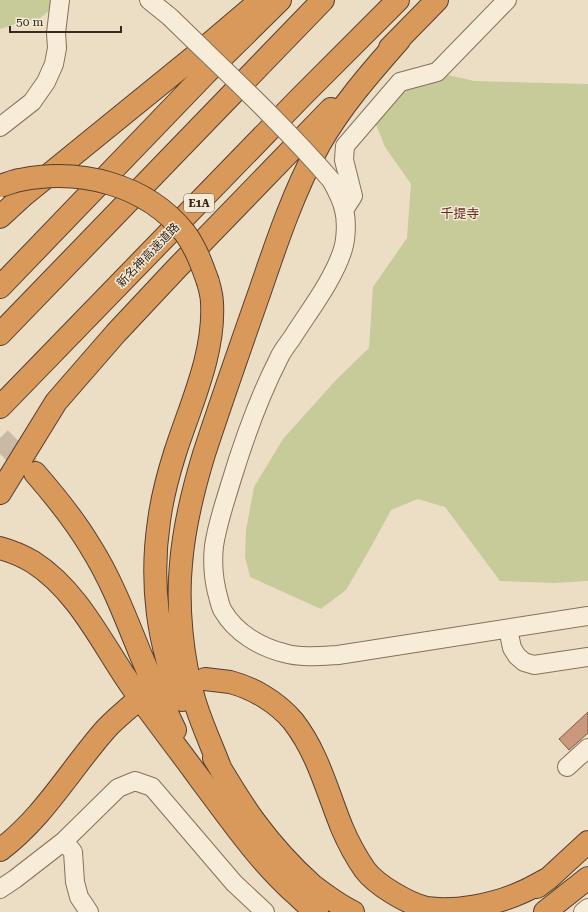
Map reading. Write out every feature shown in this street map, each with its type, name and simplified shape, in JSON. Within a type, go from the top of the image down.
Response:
[{"type":"highway","points":[[0,217],[24,195],[195,56],[261,0]]},
{"type":"highway","points":[[0,287],[206,73],[280,0]]},
{"type":"highway","points":[[0,334],[323,0]]},
{"type":"highway","name":"新名神高速道路","points":[[0,407],[398,0]]},
{"type":"highway","points":[[0,493],[56,402],[116,333],[229,214],[437,0]]},
{"type":"highway","points":[[222,770],[203,726],[194,699],[182,638],[180,602],[181,565],[185,532],[193,493],[206,446],[283,224],[301,180],[336,118],[359,87],[400,38]]},
{"type":"highway","points":[[0,186],[19,180],[42,176],[67,175],[93,179],[119,186],[146,198],[168,214],[185,234],[199,256],[208,282],[212,303],[212,327],[208,352],[165,487],[159,520],[155,580],[162,637],[178,691],[202,739],[255,822],[278,851],[301,875],[324,895],[353,912]]},
{"type":"highway","points":[[35,473],[54,494],[73,519],[105,573],[119,602],[153,684],[199,778]]},
{"type":"highway","points":[[0,548],[15,552],[33,562],[51,575],[67,592],[85,613],[142,702],[250,846],[290,890],[317,912]]},
{"type":"highway","points":[[206,680],[229,682],[254,690],[276,704],[292,720],[306,739],[317,762],[342,827],[354,852],[366,871],[384,887],[405,900],[426,908],[449,910],[472,908],[497,902],[521,893],[549,878]]},
{"type":"highway","points":[[0,850],[13,840],[38,813],[106,730],[132,705]]},
{"type":"highway","points":[[502,912],[549,878],[588,842]]},
{"type":"highway","points":[[545,912],[588,878]]},
{"type":"street","points":[[0,128],[32,102],[46,82],[54,64],[57,48],[56,33],[60,0]]},
{"type":"street","points":[[149,0],[170,17],[307,152],[331,180],[344,210],[346,227],[343,248],[337,264],[327,283],[280,357],[258,402],[234,472],[218,526],[214,546],[213,566],[216,591],[222,610],[233,624],[246,636],[263,646],[285,654],[310,656],[338,655],[588,616]]},
{"type":"street","points":[[344,210],[353,196],[344,160],[345,146],[400,82],[437,72],[507,0]]},
{"type":"street","points":[[508,629],[512,648],[517,656],[524,662],[534,665],[588,657]]},
{"type":"street","points":[[567,767],[588,748]]},
{"type":"street","points":[[0,889],[64,841],[118,788],[135,781],[152,787],[234,883],[265,912]]},
{"type":"street","points":[[64,841],[73,852],[74,882],[79,897],[89,912]]},
{"type":"street","points":[[583,912],[588,908]]},
{"type":"green space","points":[[0,0],[50,0],[50,10],[39,19],[0,29]]},
{"type":"green space","points":[[422,69],[474,81],[588,84],[588,581],[553,583],[500,581],[445,507],[418,499],[391,510],[346,590],[321,609],[250,577],[245,557],[246,530],[254,487],[283,439],[336,380],[369,348],[373,287],[407,238],[411,184],[385,147],[370,110],[390,79]]},
{"type":"building","points":[[588,712],[588,733],[569,750],[559,739]]},
{"type":"tunnel","points":[[0,438],[34,473]]},
{"type":"district","name":"千提寺","points":[[460,213]]}]
